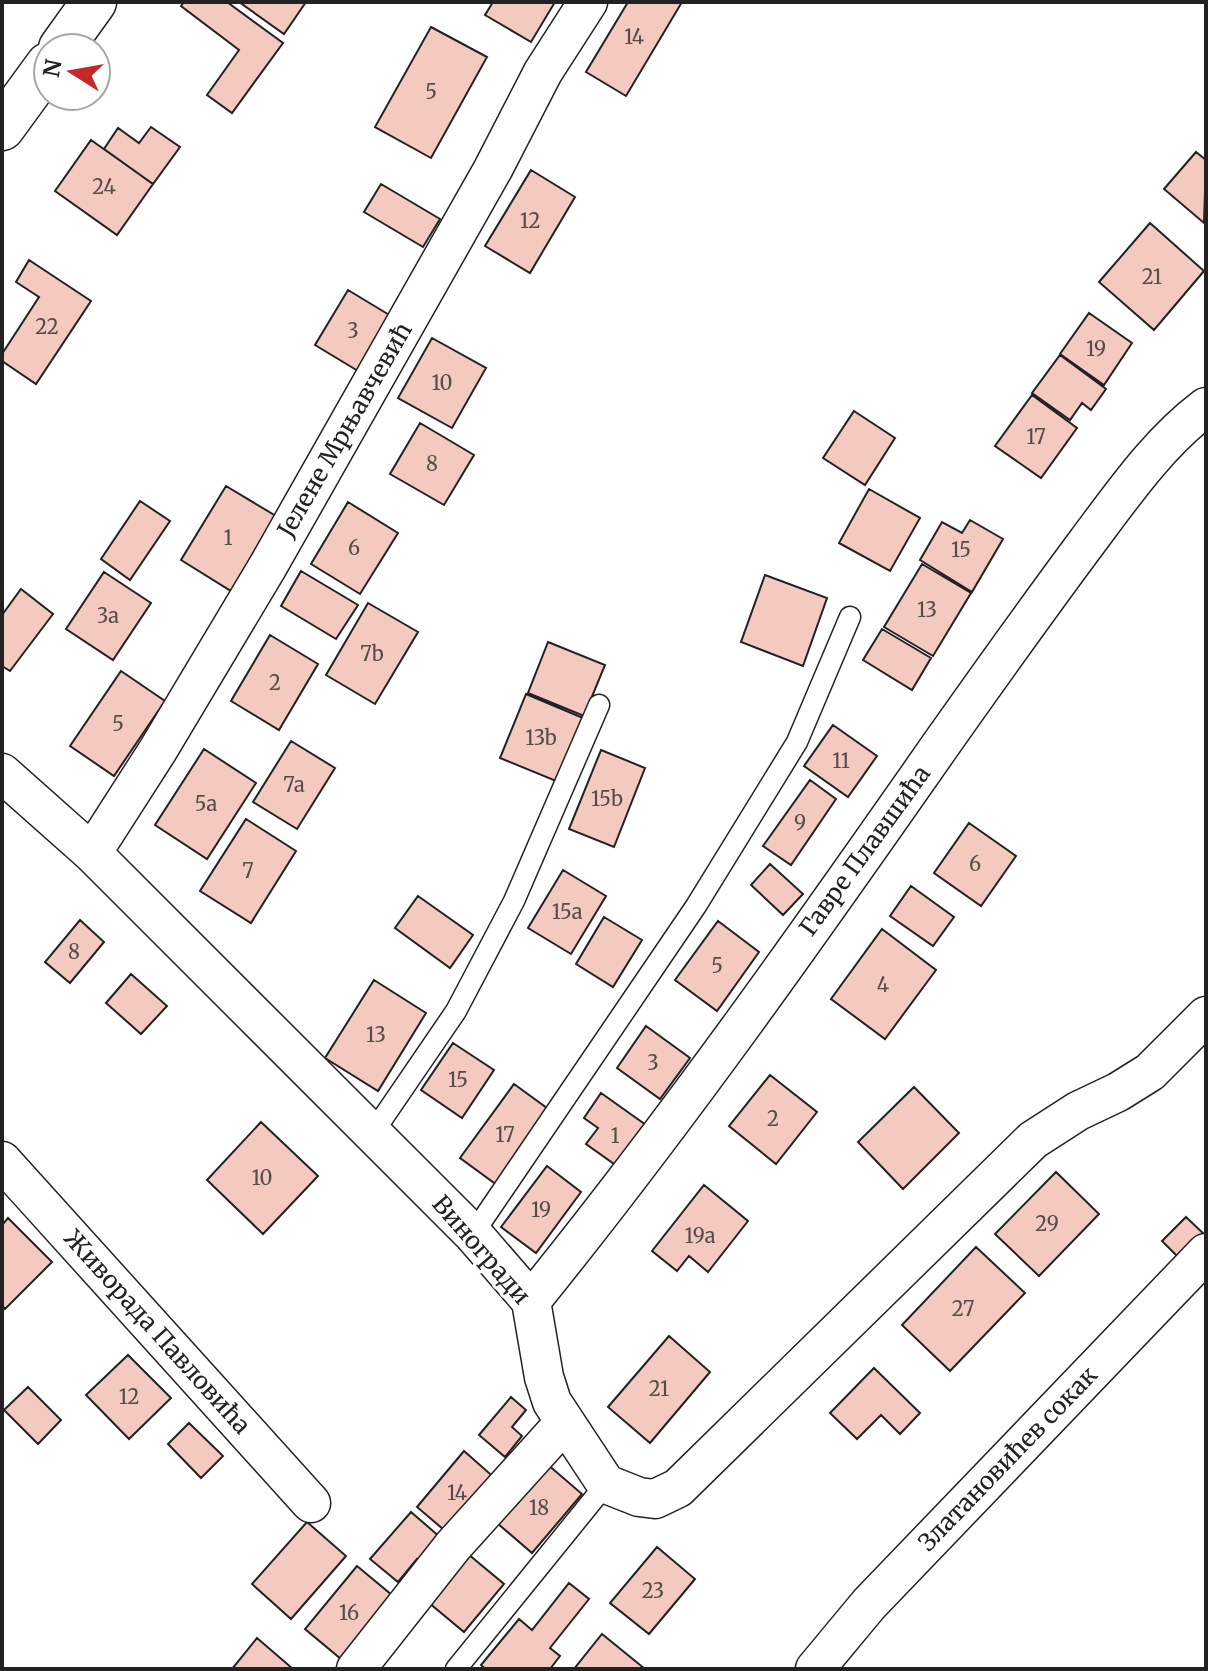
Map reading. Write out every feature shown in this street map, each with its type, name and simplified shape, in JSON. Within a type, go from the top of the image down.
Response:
[{"type":"street","points":[[72,32],[94,2]]},
{"type":"street","name":"Јелене Мрњавчевић","points":[[92,853],[158,750],[268,566],[493,169],[543,72],[588,2]]},
{"type":"street","points":[[2,128],[32,87]]},
{"type":"street","name":"Гавре Плавшића","points":[[531,1301],[623,1188],[888,821],[1022,628],[1124,492],[1188,420],[1206,407]]},
{"type":"street","name":"Виногради","points":[[2,773],[92,853],[473,1234],[531,1301],[544,1377],[552,1402],[606,1484]]},
{"type":"street","points":[[606,1484],[639,1497],[655,1499],[678,1488],[1033,1140],[1078,1111],[1150,1072],[1206,1016]]},
{"type":"street","name":"Живорада Павловића","points":[[2,1161],[311,1503]]},
{"type":"street","name":"Златановићев сокак","points":[[815,1669],[869,1604],[1206,1253]]},
{"type":"street","points":[[356,1669],[453,1546],[565,1422]]},
{"type":"lane","points":[[473,1234],[696,906],[797,742],[850,617]]},
{"type":"lane","points":[[372,1134],[456,1011],[514,901],[599,705]]},
{"type":"lane","points":[[456,1669],[606,1484]]},
{"type":"building","points":[[184,2],[227,2],[283,43],[232,113],[207,95],[239,50],[181,6]]},
{"type":"building","points":[[239,2],[306,2],[284,34]]},
{"type":"building","points":[[493,2],[555,2],[531,42],[485,15]]},
{"type":"building","points":[[628,2],[682,2],[626,96],[586,72]]},
{"type":"building","points":[[431,27],[487,57],[431,158],[375,127]]},
{"type":"building","points":[[151,127],[180,147],[153,184],[104,149],[118,128],[139,143]]},
{"type":"building","points":[[91,140],[153,184],[117,235],[55,191]]},
{"type":"building","points":[[1196,152],[1206,160],[1204,223],[1164,189]]},
{"type":"building","points":[[531,170],[575,197],[530,273],[485,246]]},
{"type":"building","points":[[381,184],[440,219],[423,247],[364,212]]},
{"type":"building","points":[[1150,223],[1204,271],[1154,330],[1099,282]]},
{"type":"building","points":[[29,260],[91,301],[36,384],[2,361],[2,354],[39,297],[16,282]]},
{"type":"building","points":[[348,290],[391,316],[358,371],[315,345]]},
{"type":"building","points":[[1089,313],[1132,343],[1104,385],[1060,354]]},
{"type":"building","points":[[432,338],[486,368],[452,428],[398,398]]},
{"type":"building","points":[[1060,355],[1106,389],[1091,410],[1082,403],[1070,420],[1032,393]]},
{"type":"building","points":[[1032,395],[1077,428],[1041,478],[995,446]]},
{"type":"building","points":[[854,411],[895,438],[865,485],[823,458]]},
{"type":"building","points":[[420,423],[474,455],[444,505],[390,474]]},
{"type":"building","points":[[226,486],[276,516],[231,591],[181,560]]},
{"type":"building","points":[[869,489],[920,518],[890,571],[839,543]]},
{"type":"building","points":[[140,501],[170,521],[130,580],[101,559]]},
{"type":"building","points":[[348,502],[398,533],[360,594],[311,564]]},
{"type":"building","points":[[970,520],[1003,539],[972,592],[920,560],[942,522],[962,533]]},
{"type":"building","points":[[922,564],[971,593],[933,656],[884,627]]},
{"type":"building","points":[[301,571],[358,605],[336,639],[281,606]]},
{"type":"building","points":[[104,572],[151,603],[113,660],[66,629]]},
{"type":"building","points":[[765,575],[827,598],[803,666],[741,642]]},
{"type":"building","points":[[21,589],[53,614],[10,671],[2,666],[2,615]]},
{"type":"building","points":[[368,603],[418,632],[375,704],[326,675]]},
{"type":"building","points":[[882,629],[931,658],[912,690],[863,660]]},
{"type":"building","points":[[270,635],[318,664],[279,730],[231,701]]},
{"type":"building","points":[[548,642],[605,665],[584,716],[528,693]]},
{"type":"building","points":[[121,671],[165,701],[114,776],[70,746]]},
{"type":"building","points":[[526,694],[583,718],[556,781],[500,758]]},
{"type":"building","points":[[833,725],[877,756],[848,797],[804,766]]},
{"type":"building","points":[[291,741],[335,768],[297,829],[253,802]]},
{"type":"building","points":[[204,749],[256,783],[207,859],[155,825]]},
{"type":"building","points":[[601,750],[645,768],[614,847],[569,829]]},
{"type":"building","points":[[810,780],[836,799],[791,865],[763,846]]},
{"type":"building","points":[[246,819],[296,851],[251,923],[200,891]]},
{"type":"building","points":[[969,823],[1016,856],[981,906],[934,873]]},
{"type":"building","points":[[770,864],[803,894],[783,915],[751,885]]},
{"type":"building","points":[[563,870],[606,896],[571,954],[528,928]]},
{"type":"building","points":[[911,886],[954,917],[933,946],[890,916]]},
{"type":"building","points":[[418,896],[473,935],[450,968],[395,928]]},
{"type":"building","points":[[604,917],[642,940],[613,987],[576,964]]},
{"type":"building","points":[[80,920],[104,942],[70,983],[45,962]]},
{"type":"building","points":[[718,921],[759,952],[717,1011],[675,980]]},
{"type":"building","points":[[882,929],[936,970],[885,1039],[831,999]]},
{"type":"building","points":[[131,974],[167,1006],[141,1034],[106,1003]]},
{"type":"building","points":[[374,980],[426,1013],[378,1091],[325,1058]]},
{"type":"building","points":[[646,1026],[690,1058],[660,1099],[617,1068]]},
{"type":"building","points":[[453,1043],[494,1070],[462,1118],[421,1090]]},
{"type":"building","points":[[770,1075],[817,1112],[776,1164],[729,1126]]},
{"type":"building","points":[[514,1084],[551,1111],[497,1185],[460,1158]]},
{"type":"building","points":[[914,1087],[959,1133],[903,1189],[858,1142]]},
{"type":"building","points":[[601,1093],[646,1125],[617,1166],[586,1144],[598,1128],[584,1118]]},
{"type":"building","points":[[261,1122],[318,1176],[263,1234],[207,1180]]},
{"type":"building","points":[[547,1166],[581,1192],[536,1253],[501,1227]]},
{"type":"building","points":[[1056,1172],[1099,1214],[1039,1276],[995,1234]]},
{"type":"building","points":[[704,1185],[748,1221],[708,1272],[689,1256],[677,1271],[652,1251]]},
{"type":"building","points":[[1186,1217],[1206,1236],[1184,1263],[1162,1241]]},
{"type":"building","points":[[8,1218],[52,1262],[5,1309],[2,1305],[2,1225]]},
{"type":"building","points":[[976,1247],[1025,1293],[950,1371],[902,1325]]},
{"type":"building","points":[[669,1336],[710,1372],[650,1443],[608,1407]]},
{"type":"building","points":[[128,1355],[171,1398],[129,1439],[86,1395]]},
{"type":"building","points":[[874,1368],[920,1413],[900,1434],[881,1415],[857,1439],[830,1413]]},
{"type":"building","points":[[28,1387],[61,1420],[38,1444],[4,1410]]},
{"type":"building","points":[[511,1397],[526,1410],[512,1427],[522,1436],[505,1457],[479,1435]]},
{"type":"building","points":[[189,1423],[223,1456],[201,1478],[168,1444]]},
{"type":"building","points":[[464,1451],[497,1480],[450,1535],[417,1507]]},
{"type":"building","points":[[547,1464],[582,1494],[532,1553],[497,1523]]},
{"type":"building","points":[[411,1512],[448,1544],[428,1568],[417,1559],[398,1582],[370,1559]]},
{"type":"building","points":[[307,1522],[346,1556],[291,1619],[252,1584]]},
{"type":"building","points":[[657,1547],[695,1579],[649,1634],[610,1603]]},
{"type":"building","points":[[468,1554],[504,1584],[464,1632],[428,1602]]},
{"type":"building","points":[[357,1566],[393,1596],[341,1659],[305,1629]]},
{"type":"building","points":[[569,1583],[589,1599],[550,1648],[560,1656],[550,1669],[485,1669],[481,1665],[519,1619],[532,1630]]},
{"type":"building","points":[[602,1634],[645,1669],[574,1669]]},
{"type":"building","points":[[257,1638],[293,1669],[232,1669]]}]
